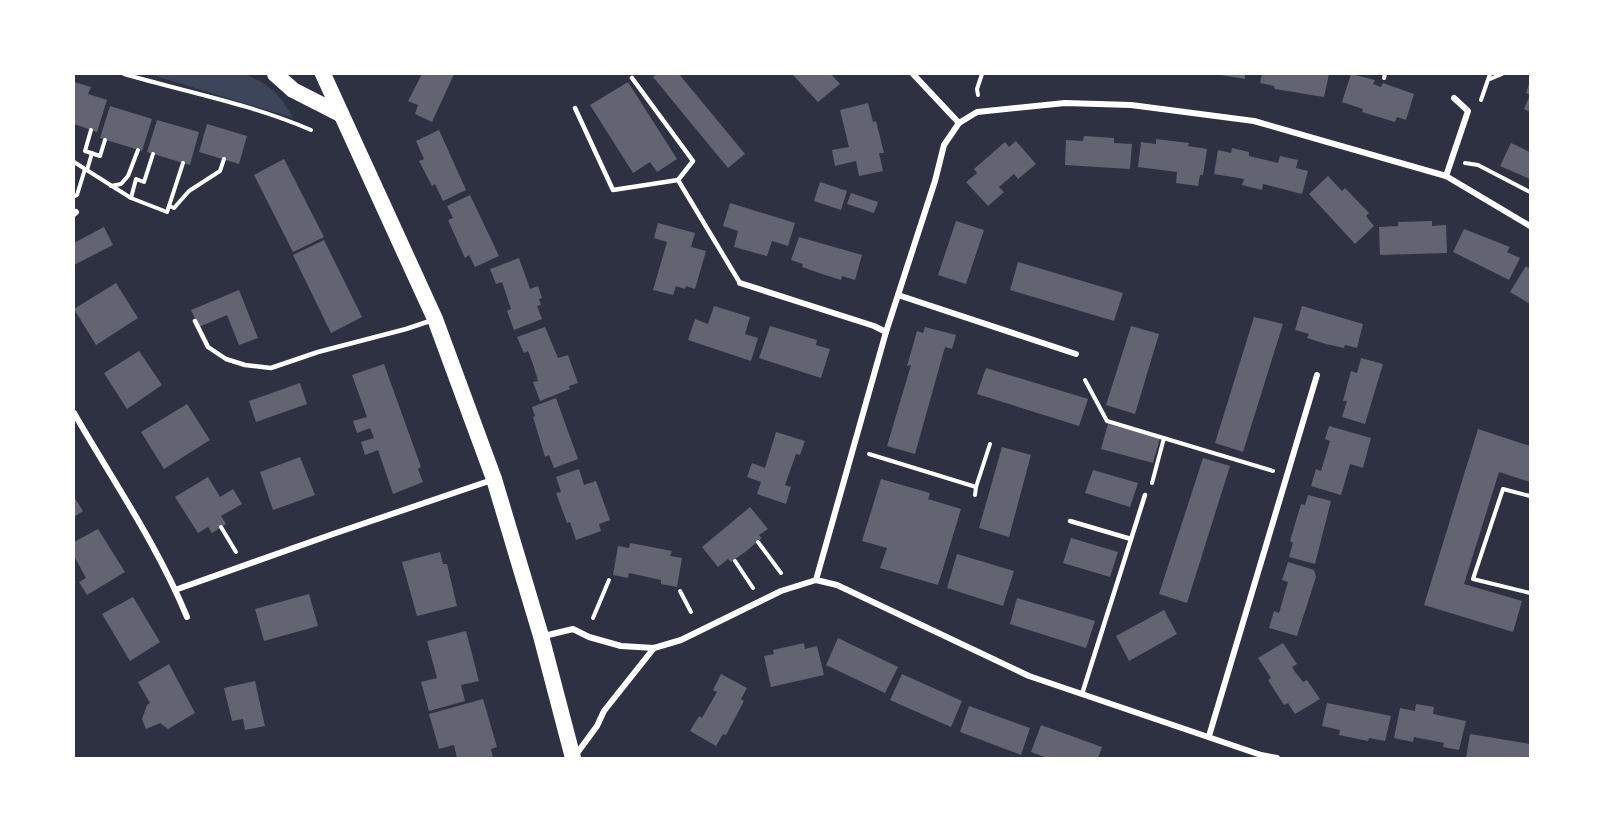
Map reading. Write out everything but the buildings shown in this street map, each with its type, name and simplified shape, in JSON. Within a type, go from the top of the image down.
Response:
[{"type":"highway","points":[[275,74],[293,90],[340,114]]},
{"type":"highway","points":[[323,74],[435,319],[494,479],[541,636],[573,759]]},
{"type":"street","points":[[914,74],[959,123]]},
{"type":"street","points":[[1446,176],[1468,111],[1454,98]]},
{"type":"street","points":[[816,580],[886,332],[935,181],[944,145],[959,123],[977,111],[1065,103],[1131,105],[1254,121],[1446,176],[1530,226]]},
{"type":"street","points":[[740,283],[874,326],[886,332]]},
{"type":"street","points":[[898,295],[1076,354]]},
{"type":"street","points":[[1209,736],[1317,375]]},
{"type":"street","points":[[74,413],[134,511],[188,617]]},
{"type":"street","points":[[175,590],[494,479]]},
{"type":"street","points":[[541,636],[573,629],[589,637],[621,646],[654,648],[681,640],[782,591],[816,580],[837,585],[1029,676],[1277,759]]},
{"type":"street","points":[[573,759],[597,726],[604,711],[654,648]]},
{"type":"lane","points":[[575,108],[613,190],[678,180],[693,161],[632,78]]},
{"type":"lane","points":[[678,180],[740,283]]},
{"type":"lane","points":[[195,321],[208,347],[226,359],[245,365],[271,368],[318,352],[435,319]]},
{"type":"lane","points":[[1082,694],[1145,495]]},
{"type":"lane","points":[[1070,521],[1131,539]]},
{"type":"path","points":[[124,74],[286,119],[311,130]]},
{"type":"path","points":[[978,95],[977,89],[982,74]]},
{"type":"path","points":[[1468,111],[1479,106],[1490,74]]},
{"type":"path","points":[[1489,79],[1502,74]]},
{"type":"path","points":[[91,130],[85,151],[100,156],[105,140]]},
{"type":"path","points":[[111,186],[121,184],[128,176],[138,150]]},
{"type":"path","points":[[74,197],[77,195],[92,153]]},
{"type":"path","points":[[131,198],[136,179],[144,182],[153,154]]},
{"type":"path","points":[[169,206],[174,208],[189,191],[220,171],[224,159]]},
{"type":"path","points":[[74,162],[131,198],[167,212],[183,163]]},
{"type":"path","points":[[1456,162],[1478,165],[1530,192]]},
{"type":"path","points":[[1085,380],[1107,421],[1277,472]]},
{"type":"path","points":[[1145,495],[1152,483],[1164,438]]},
{"type":"path","points":[[975,495],[990,444]]},
{"type":"path","points":[[868,453],[976,487]]},
{"type":"path","points":[[1530,496],[1503,489],[1473,579],[1530,593]]},
{"type":"path","points":[[221,527],[237,554]]},
{"type":"path","points":[[758,542],[781,573]]},
{"type":"path","points":[[735,561],[753,588]]},
{"type":"path","points":[[593,618],[609,580]]},
{"type":"path","points":[[680,591],[691,612]]},
{"type":"shaded area","points":[[149,74],[245,74],[274,91],[293,118]]}]
